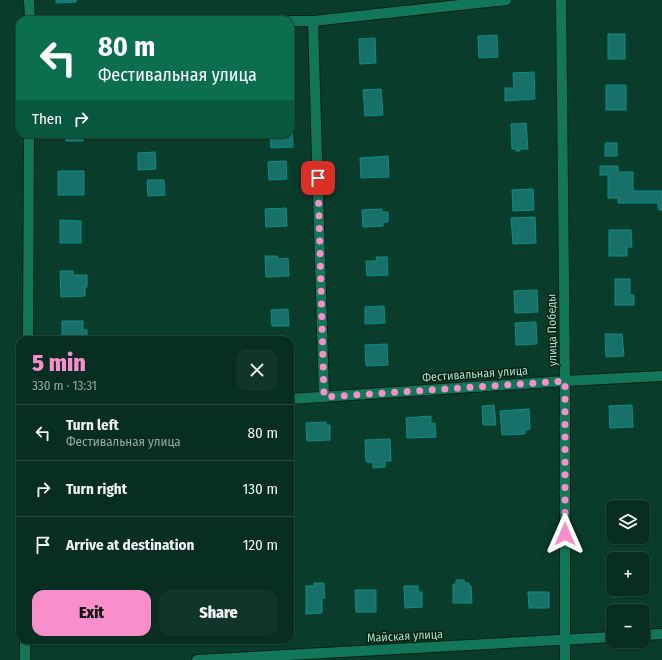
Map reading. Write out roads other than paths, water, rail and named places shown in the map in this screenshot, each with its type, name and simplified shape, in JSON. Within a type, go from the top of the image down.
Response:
[{"type":"street","points":[[30,0],[30,16]]},
{"type":"street","points":[[294,21],[313,21],[506,0]]},
{"type":"street","name":"улица Победы","points":[[561,0],[565,381],[565,660]]},
{"type":"street","points":[[313,21],[324,397]]},
{"type":"street","points":[[28,336],[29,138]]},
{"type":"street","name":"Фестивальная улица","points":[[294,399],[662,376]]},
{"type":"street","points":[[650,635],[662,634]]},
{"type":"street","name":"Майская улица","points":[[197,660],[606,638]]},
{"type":"street","points":[[25,644],[25,660]]}]
